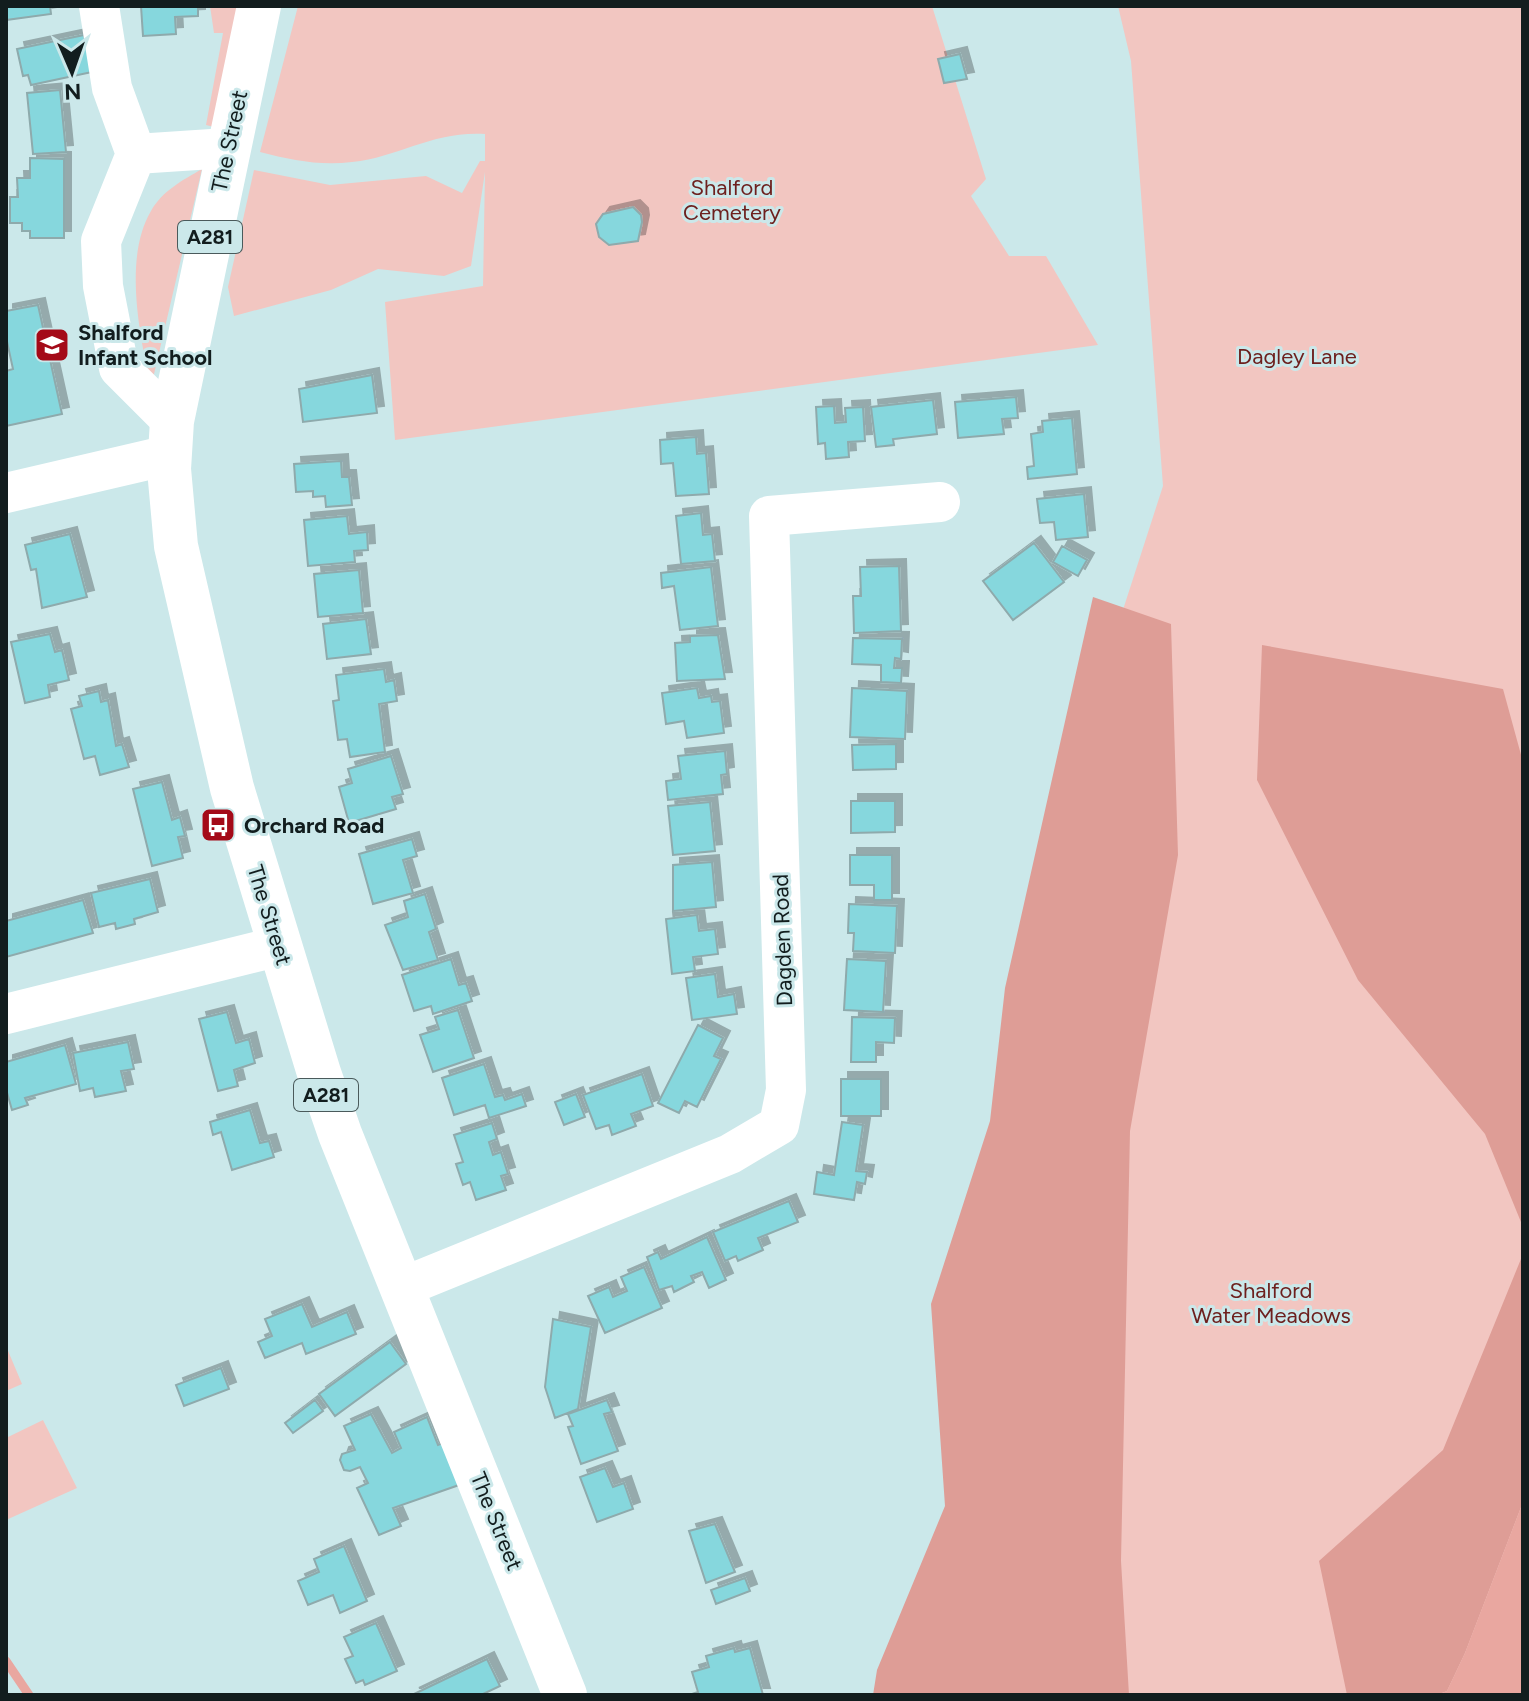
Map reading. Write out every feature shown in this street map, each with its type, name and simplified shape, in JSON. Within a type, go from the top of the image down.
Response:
[{"type":"main road","name":"The Street","points":[[259,6],[227,148],[171,438],[176,546],[232,788],[330,1109],[565,1695]]},
{"type":"street","points":[[6,493],[171,438],[119,368],[103,286],[101,241],[136,154],[112,88],[99,6]]},
{"type":"street","points":[[136,154],[227,148]]},
{"type":"street","name":"Dagden Road","points":[[403,1287],[730,1154],[779,1125],[786,1090],[769,516],[940,502]]},
{"type":"street","points":[[6,1014],[280,946]]},
{"type":"green space","points":[[210,6],[244,6],[214,127],[206,125],[223,33],[214,33]]},
{"type":"green space","name":"Shalford Cemetery","points":[[298,6],[932,6],[986,179],[971,196],[1009,256],[1046,256],[1098,345],[395,440],[385,302],[483,286],[485,172],[471,266],[444,276],[378,269],[331,290],[234,316],[228,287],[254,170],[330,185],[426,176],[462,193],[480,161],[485,161],[485,134],[449,136],[386,155],[340,163],[306,162],[260,152]]},
{"type":"green space","name":"Shalford Water Meadows","points":[[1118,6],[1523,6],[1523,1695],[1032,1695],[1120,619],[1163,486],[1131,61]]},
{"type":"green space","points":[[202,169],[151,387],[136,298],[138,251],[151,211],[161,198]]},
{"type":"green space","points":[[6,1346],[22,1384],[6,1391]]},
{"type":"green space","points":[[43,1420],[77,1488],[6,1520],[6,1438]]},
{"type":"shaded area","points":[[1093,597],[1171,624],[1178,855],[1130,1131],[1121,1561],[1129,1695],[873,1695],[877,1670],[945,1506],[931,1304],[990,1121],[1005,988]]},
{"type":"shaded area","points":[[1262,645],[1503,689],[1523,762],[1523,1227],[1485,1134],[1358,980],[1257,780]]},
{"type":"shaded area","points":[[1523,1254],[1523,1502],[1465,1653],[1447,1691],[1437,1695],[1347,1695],[1319,1561],[1443,1450]]},
{"type":"shaded area","points":[[1523,1502],[1523,1695],[1437,1695],[1447,1691],[1465,1653]]},
{"type":"building","points":[[6,6],[50,6],[51,14],[6,20]]},
{"type":"building","points":[[141,6],[198,6],[198,16],[175,17],[176,34],[143,36]]},
{"type":"building","points":[[84,35],[92,72],[31,85],[28,75],[23,76],[17,49]]},
{"type":"building","points":[[960,54],[967,79],[944,83],[938,59]]},
{"type":"building","points":[[60,90],[66,152],[33,154],[27,93]]},
{"type":"building","points":[[30,158],[64,159],[64,238],[30,238],[30,231],[22,231],[22,223],[10,223],[10,197],[18,197],[17,178],[30,178]]},
{"type":"building","points":[[633,207],[641,215],[638,241],[609,245],[599,237],[596,224],[603,214]]},
{"type":"building","points":[[38,305],[62,414],[6,426],[6,371],[13,369],[6,337],[6,311]]},
{"type":"building","points":[[372,375],[377,413],[303,422],[299,389]]},
{"type":"building","points":[[1016,397],[1018,418],[1002,419],[1004,434],[958,438],[955,402]]},
{"type":"building","points":[[933,400],[937,434],[893,439],[894,445],[876,447],[871,407]]},
{"type":"building","points":[[834,406],[835,423],[846,422],[845,408],[863,407],[865,441],[848,442],[849,457],[826,459],[825,443],[818,444],[816,407]]},
{"type":"building","points":[[1072,418],[1077,474],[1028,479],[1027,467],[1034,466],[1031,434],[1043,432],[1042,421]]},
{"type":"building","points":[[696,437],[697,454],[706,453],[709,494],[676,496],[673,463],[661,464],[660,440]]},
{"type":"building","points":[[341,461],[342,477],[349,477],[352,505],[326,507],[325,496],[313,497],[313,491],[296,492],[294,464]]},
{"type":"building","points":[[1084,494],[1088,537],[1056,540],[1054,522],[1040,523],[1037,499]]},
{"type":"building","points":[[701,513],[703,535],[712,534],[715,561],[681,564],[676,516]]},
{"type":"building","points":[[347,516],[349,534],[367,532],[368,550],[354,551],[355,562],[308,566],[304,520]]},
{"type":"building","points":[[70,534],[87,597],[42,608],[36,569],[31,570],[25,545]]},
{"type":"building","points":[[1034,543],[1064,582],[1013,620],[983,581]]},
{"type":"building","points":[[1062,546],[1087,560],[1078,576],[1053,562]]},
{"type":"building","points":[[899,566],[901,631],[854,633],[853,596],[861,596],[860,567]]},
{"type":"building","points":[[711,567],[718,626],[680,630],[674,586],[662,588],[661,573]]},
{"type":"building","points":[[359,570],[363,613],[318,617],[314,574]]},
{"type":"building","points":[[366,619],[371,654],[327,659],[323,624]]},
{"type":"building","points":[[50,634],[55,652],[62,650],[69,680],[48,685],[50,697],[25,703],[11,642]]},
{"type":"building","points":[[718,635],[725,679],[677,681],[675,643],[690,642],[690,636]]},
{"type":"building","points":[[853,638],[902,639],[901,659],[895,658],[894,668],[902,668],[901,683],[881,682],[881,665],[852,664]]},
{"type":"building","points":[[384,669],[386,682],[394,680],[397,701],[379,704],[385,752],[350,757],[347,739],[338,740],[333,701],[339,700],[336,675]]},
{"type":"building","points":[[697,688],[699,698],[711,696],[712,702],[720,701],[724,733],[687,738],[684,721],[666,724],[662,693]]},
{"type":"building","points":[[852,688],[907,691],[905,739],[850,737]]},
{"type":"building","points":[[99,691],[101,702],[108,700],[116,746],[122,744],[129,767],[100,775],[95,756],[84,759],[71,709],[82,706],[79,696]]},
{"type":"building","points":[[896,744],[896,769],[853,770],[852,745]]},
{"type":"building","points":[[725,751],[727,774],[721,775],[723,794],[668,800],[666,781],[681,779],[678,756]]},
{"type":"building","points":[[391,756],[403,794],[392,797],[396,809],[349,823],[339,787],[352,783],[348,769]]},
{"type":"building","points":[[162,782],[172,820],[180,817],[185,836],[178,837],[183,858],[152,866],[133,789]]},
{"type":"building","points":[[851,801],[895,801],[895,832],[851,833]]},
{"type":"building","points":[[710,802],[715,851],[673,855],[668,806]]},
{"type":"building","points":[[412,839],[417,856],[403,860],[413,893],[373,904],[359,854]]},
{"type":"building","points":[[850,855],[892,855],[892,900],[874,900],[874,885],[850,885]]},
{"type":"building","points":[[712,862],[716,907],[673,911],[673,865]]},
{"type":"building","points":[[150,879],[158,912],[134,919],[135,924],[116,929],[115,923],[99,927],[91,893]]},
{"type":"building","points":[[425,894],[436,929],[429,932],[438,960],[403,970],[385,925],[408,917],[404,901]]},
{"type":"building","points":[[83,900],[93,933],[6,957],[6,921]]},
{"type":"building","points":[[849,904],[897,906],[895,953],[853,951],[854,933],[848,933]]},
{"type":"building","points":[[697,915],[699,931],[715,929],[718,954],[693,957],[695,971],[672,974],[666,919]]},
{"type":"building","points":[[451,959],[459,985],[466,983],[472,1001],[433,1014],[431,1006],[414,1011],[402,975]]},
{"type":"building","points":[[847,959],[886,961],[883,1012],[844,1010]]},
{"type":"building","points":[[715,974],[718,997],[734,994],[737,1014],[692,1020],[686,978]]},
{"type":"building","points":[[458,1010],[474,1058],[433,1072],[420,1035],[439,1029],[435,1017]]},
{"type":"building","points":[[227,1012],[236,1043],[249,1039],[255,1063],[234,1070],[238,1086],[218,1091],[199,1019]]},
{"type":"building","points":[[852,1017],[895,1018],[894,1043],[876,1042],[876,1062],[851,1062]]},
{"type":"building","points":[[698,1025],[723,1038],[714,1056],[721,1059],[697,1107],[685,1101],[679,1113],[658,1103]]},
{"type":"building","points":[[128,1042],[134,1069],[121,1071],[126,1091],[95,1097],[93,1088],[80,1091],[73,1053]]},
{"type":"building","points":[[65,1045],[76,1084],[25,1098],[28,1105],[12,1110],[6,1089],[6,1062]]},
{"type":"building","points":[[484,1064],[495,1097],[503,1095],[505,1100],[522,1094],[526,1106],[489,1118],[485,1105],[454,1115],[442,1078]]},
{"type":"building","points":[[642,1074],[653,1106],[631,1114],[636,1126],[612,1135],[609,1125],[596,1129],[583,1095]]},
{"type":"building","points":[[841,1079],[881,1079],[881,1116],[841,1116]]},
{"type":"building","points":[[576,1094],[585,1117],[564,1125],[555,1102]]},
{"type":"building","points":[[250,1110],[260,1143],[269,1141],[274,1157],[232,1170],[221,1132],[213,1135],[210,1122]]},
{"type":"building","points":[[842,1122],[863,1125],[856,1171],[867,1172],[865,1184],[857,1182],[854,1200],[814,1194],[817,1172],[834,1175]]},
{"type":"building","points":[[492,1123],[497,1139],[489,1142],[493,1155],[501,1152],[508,1174],[501,1176],[506,1190],[476,1200],[470,1182],[463,1185],[456,1164],[463,1162],[454,1135]]},
{"type":"building","points":[[789,1201],[798,1222],[758,1238],[763,1250],[738,1261],[736,1256],[725,1261],[713,1232]]},
{"type":"building","points":[[707,1237],[726,1280],[709,1288],[702,1272],[691,1276],[694,1282],[674,1292],[672,1286],[659,1290],[647,1257],[658,1252],[661,1259]]},
{"type":"building","points":[[644,1267],[662,1308],[605,1333],[588,1296],[609,1287],[613,1297],[627,1291],[621,1277]]},
{"type":"building","points":[[302,1304],[312,1327],[347,1312],[356,1334],[306,1354],[302,1343],[265,1358],[258,1342],[272,1336],[265,1319]]},
{"type":"building","points":[[553,1319],[591,1327],[578,1409],[555,1418],[545,1387]]},
{"type":"building","points":[[390,1342],[406,1364],[335,1416],[319,1394]]},
{"type":"building","points":[[221,1368],[229,1389],[184,1406],[176,1385]]},
{"type":"building","points":[[315,1400],[323,1411],[293,1433],[285,1423]]},
{"type":"building","points":[[607,1400],[612,1412],[604,1414],[618,1451],[581,1464],[568,1427],[573,1426],[568,1414]]},
{"type":"building","points":[[371,1414],[392,1453],[401,1448],[394,1432],[427,1417],[438,1445],[448,1441],[459,1485],[393,1508],[401,1526],[379,1535],[357,1488],[368,1483],[360,1467],[344,1470],[340,1460],[342,1454],[355,1450],[344,1426]]},
{"type":"building","points":[[605,1468],[613,1487],[624,1483],[633,1509],[597,1522],[580,1477]]},
{"type":"building","points":[[715,1524],[735,1572],[706,1583],[689,1531]]},
{"type":"building","points":[[344,1546],[367,1601],[340,1613],[333,1595],[308,1605],[298,1581],[319,1572],[314,1559]]},
{"type":"building","points":[[745,1578],[750,1591],[716,1604],[711,1590]]},
{"type":"building","points":[[376,1623],[397,1671],[365,1685],[363,1680],[356,1683],[345,1659],[353,1656],[344,1637]]},
{"type":"building","points":[[734,1648],[735,1652],[750,1648],[763,1695],[689,1695],[698,1692],[692,1672],[709,1667],[706,1656]]},
{"type":"building","points":[[487,1659],[500,1686],[481,1695],[412,1695]]},
{"type":"waterway","points":[[6,1661],[29,1695]]},
{"type":"place","name":"Shalford Infant School","points":[[52,345]]},
{"type":"place","name":"Orchard Road","points":[[218,825]]},
{"type":"park label","name":"Dagley Lane","points":[[1297,356]]}]
